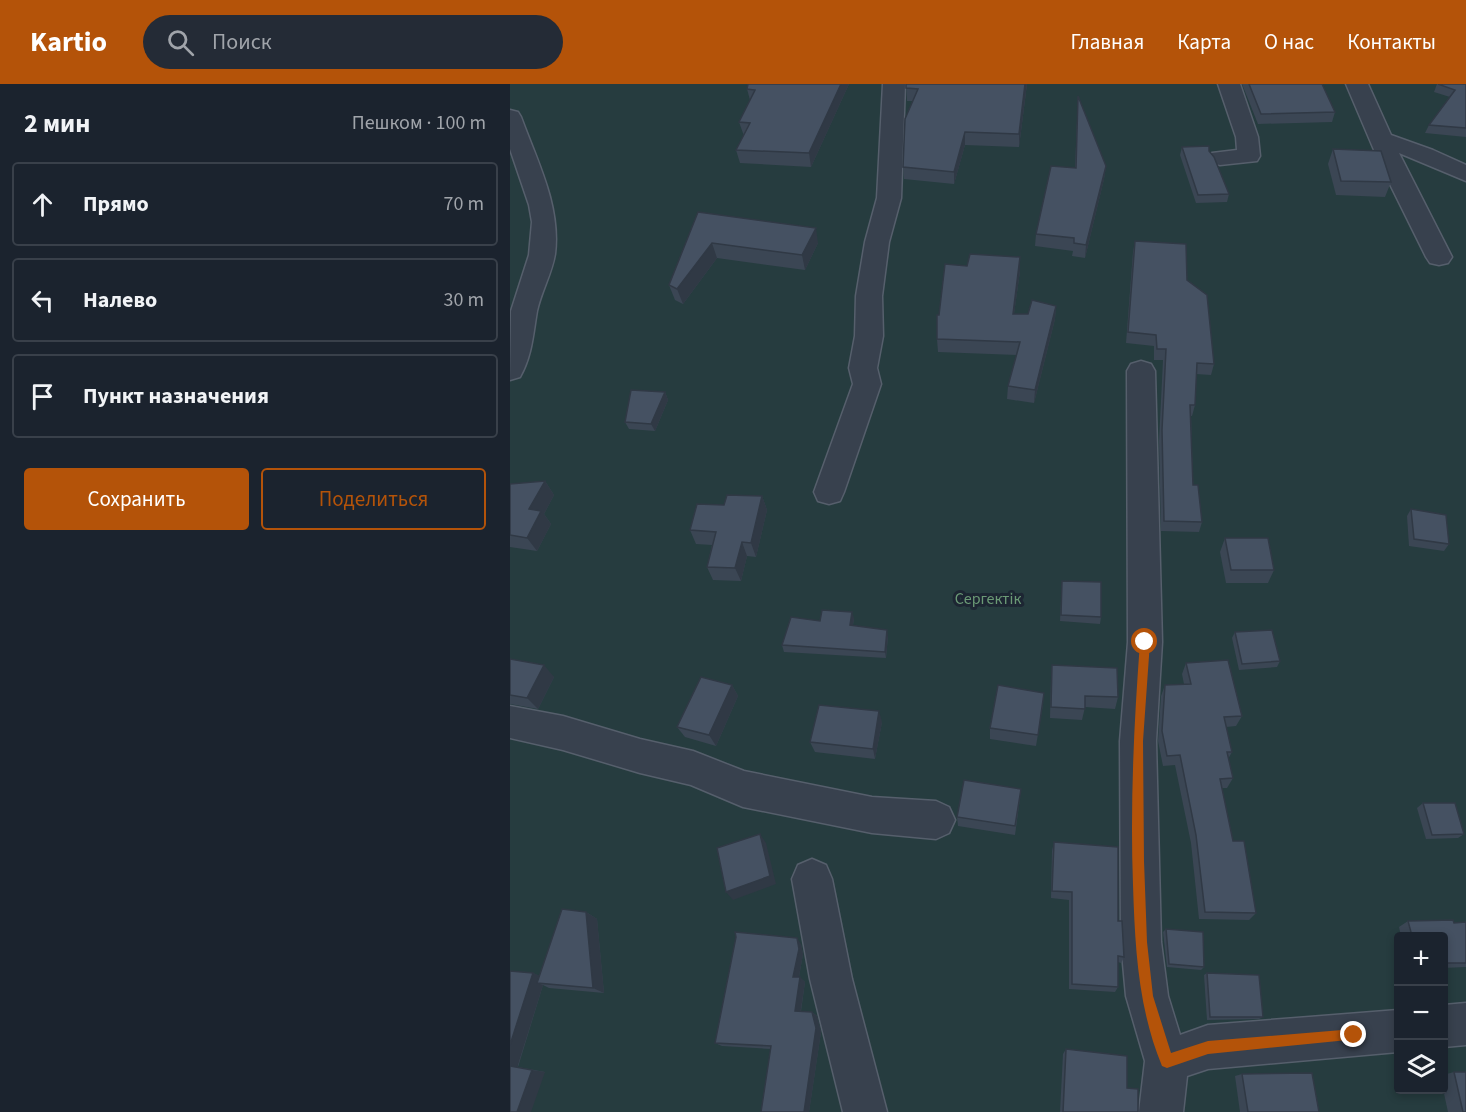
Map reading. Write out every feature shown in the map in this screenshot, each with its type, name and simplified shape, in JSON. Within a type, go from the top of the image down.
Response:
[{"type":"street","points":[[829,492],[867,384],[863,368],[869,336],[869,297],[877,242],[889,198],[894,84]]},
{"type":"street","points":[[1220,158],[1242,159],[1249,156],[1247,137],[1228,84]]},
{"type":"street","points":[[1357,84],[1392,164],[1439,257]]},
{"type":"street","points":[[510,117],[541,205],[544,222],[542,255],[524,311],[521,337],[510,370]]},
{"type":"street","points":[[1383,140],[1425,155],[1466,174]]},
{"type":"street","points":[[1140,371],[1145,642],[1138,741],[1140,919],[1147,996],[1167,1061],[1161,1112]]},
{"type":"street","points":[[510,722],[693,768],[743,789],[872,815],[936,820]]},
{"type":"street","points":[[812,879],[831,979],[866,1112]]},
{"type":"street","points":[[1448,1026],[1466,1024]]},
{"type":"street","points":[[1167,1061],[1208,1047],[1394,1031]]},
{"type":"green space","name":"Сергектік","points":[[510,84],[1466,84],[1466,1112],[510,1112]]},
{"type":"building","points":[[748,84],[841,84],[809,153],[736,150],[750,123],[739,122],[755,90],[747,89]]},
{"type":"building","points":[[906,84],[1025,84],[1019,134],[965,132],[954,172],[903,167],[905,119],[918,89],[906,88]]},
{"type":"building","points":[[1249,84],[1322,84],[1335,112],[1261,114]]},
{"type":"building","points":[[1438,84],[1466,84],[1466,128],[1429,125],[1455,90]]},
{"type":"building","points":[[1078,96],[1106,166],[1086,245],[1074,243],[1074,238],[1036,234],[1051,166],[1076,168]]},
{"type":"building","points":[[1209,146],[1209,151],[1214,157],[1229,194],[1198,195],[1182,147]]},
{"type":"building","points":[[1333,149],[1381,151],[1391,182],[1341,181]]},
{"type":"building","points":[[698,212],[816,228],[802,255],[712,243],[677,289],[669,285]]},
{"type":"building","points":[[1135,241],[1186,244],[1187,280],[1207,295],[1214,364],[1197,363],[1195,405],[1190,405],[1193,485],[1198,485],[1202,522],[1164,521],[1162,430],[1166,349],[1157,349],[1156,335],[1128,332]]},
{"type":"building","points":[[970,254],[1020,257],[1013,314],[1028,314],[1032,300],[1056,306],[1035,390],[1008,386],[1020,342],[937,339],[937,315],[939,315],[945,264],[967,266]]},
{"type":"building","points":[[631,390],[665,392],[651,424],[625,422]]},
{"type":"building","points":[[545,481],[529,509],[541,511],[527,538],[510,535],[510,484]]},
{"type":"building","points":[[727,495],[762,496],[751,543],[742,542],[735,568],[707,567],[716,532],[690,530],[697,504],[724,505]]},
{"type":"building","points":[[1411,509],[1446,515],[1449,544],[1414,539]]},
{"type":"building","points":[[1225,538],[1268,538],[1274,570],[1231,570]]},
{"type":"building","points":[[1062,581],[1101,582],[1101,617],[1061,615]]},
{"type":"building","points":[[822,610],[852,612],[850,625],[887,630],[885,652],[782,645],[791,617],[820,621]]},
{"type":"building","points":[[1272,630],[1280,661],[1242,664],[1235,632]]},
{"type":"building","points":[[510,659],[544,665],[527,698],[510,695]]},
{"type":"building","points":[[1228,660],[1242,716],[1224,717],[1232,752],[1227,752],[1233,778],[1220,779],[1233,841],[1244,841],[1256,913],[1205,912],[1196,835],[1180,755],[1167,756],[1162,731],[1165,685],[1191,684],[1186,663]]},
{"type":"building","points":[[1052,665],[1117,668],[1118,697],[1085,696],[1085,709],[1051,707]]},
{"type":"building","points":[[701,677],[732,685],[709,735],[677,727]]},
{"type":"building","points":[[998,685],[1044,693],[1038,735],[990,728]]},
{"type":"building","points":[[819,705],[879,711],[873,749],[810,742]]},
{"type":"building","points":[[964,780],[1021,789],[1015,826],[957,817]]},
{"type":"building","points":[[1423,803],[1455,803],[1464,834],[1432,835]]},
{"type":"building","points":[[760,834],[770,876],[726,892],[717,848]]},
{"type":"building","points":[[1054,842],[1118,847],[1118,921],[1122,921],[1124,957],[1118,956],[1118,987],[1072,984],[1072,892],[1052,891]]},
{"type":"building","points":[[562,909],[586,912],[593,988],[537,983]]},
{"type":"building","points":[[1408,921],[1466,922],[1466,963],[1448,963],[1448,932],[1411,932]]},
{"type":"building","points":[[1166,929],[1203,932],[1204,967],[1169,964]]},
{"type":"building","points":[[735,932],[797,938],[799,949],[793,977],[800,977],[795,1011],[812,1012],[816,1028],[804,1112],[761,1112],[771,1046],[715,1043],[736,937]]},
{"type":"building","points":[[510,971],[533,973],[510,1045]]},
{"type":"building","points":[[1207,973],[1259,975],[1263,1017],[1210,1017]]},
{"type":"building","points":[[1066,1049],[1127,1056],[1127,1088],[1138,1089],[1138,1112],[1063,1112]]},
{"type":"building","points":[[510,1066],[532,1070],[517,1112],[510,1112]]},
{"type":"building","points":[[1454,1072],[1466,1072],[1466,1112],[1463,1112]]},
{"type":"building","points":[[1312,1073],[1319,1112],[1248,1112],[1242,1074]]},
{"type":"route","points":[[1145,642],[1138,741],[1141,942],[1147,996],[1167,1061],[1208,1047],[1354,1035]]}]
